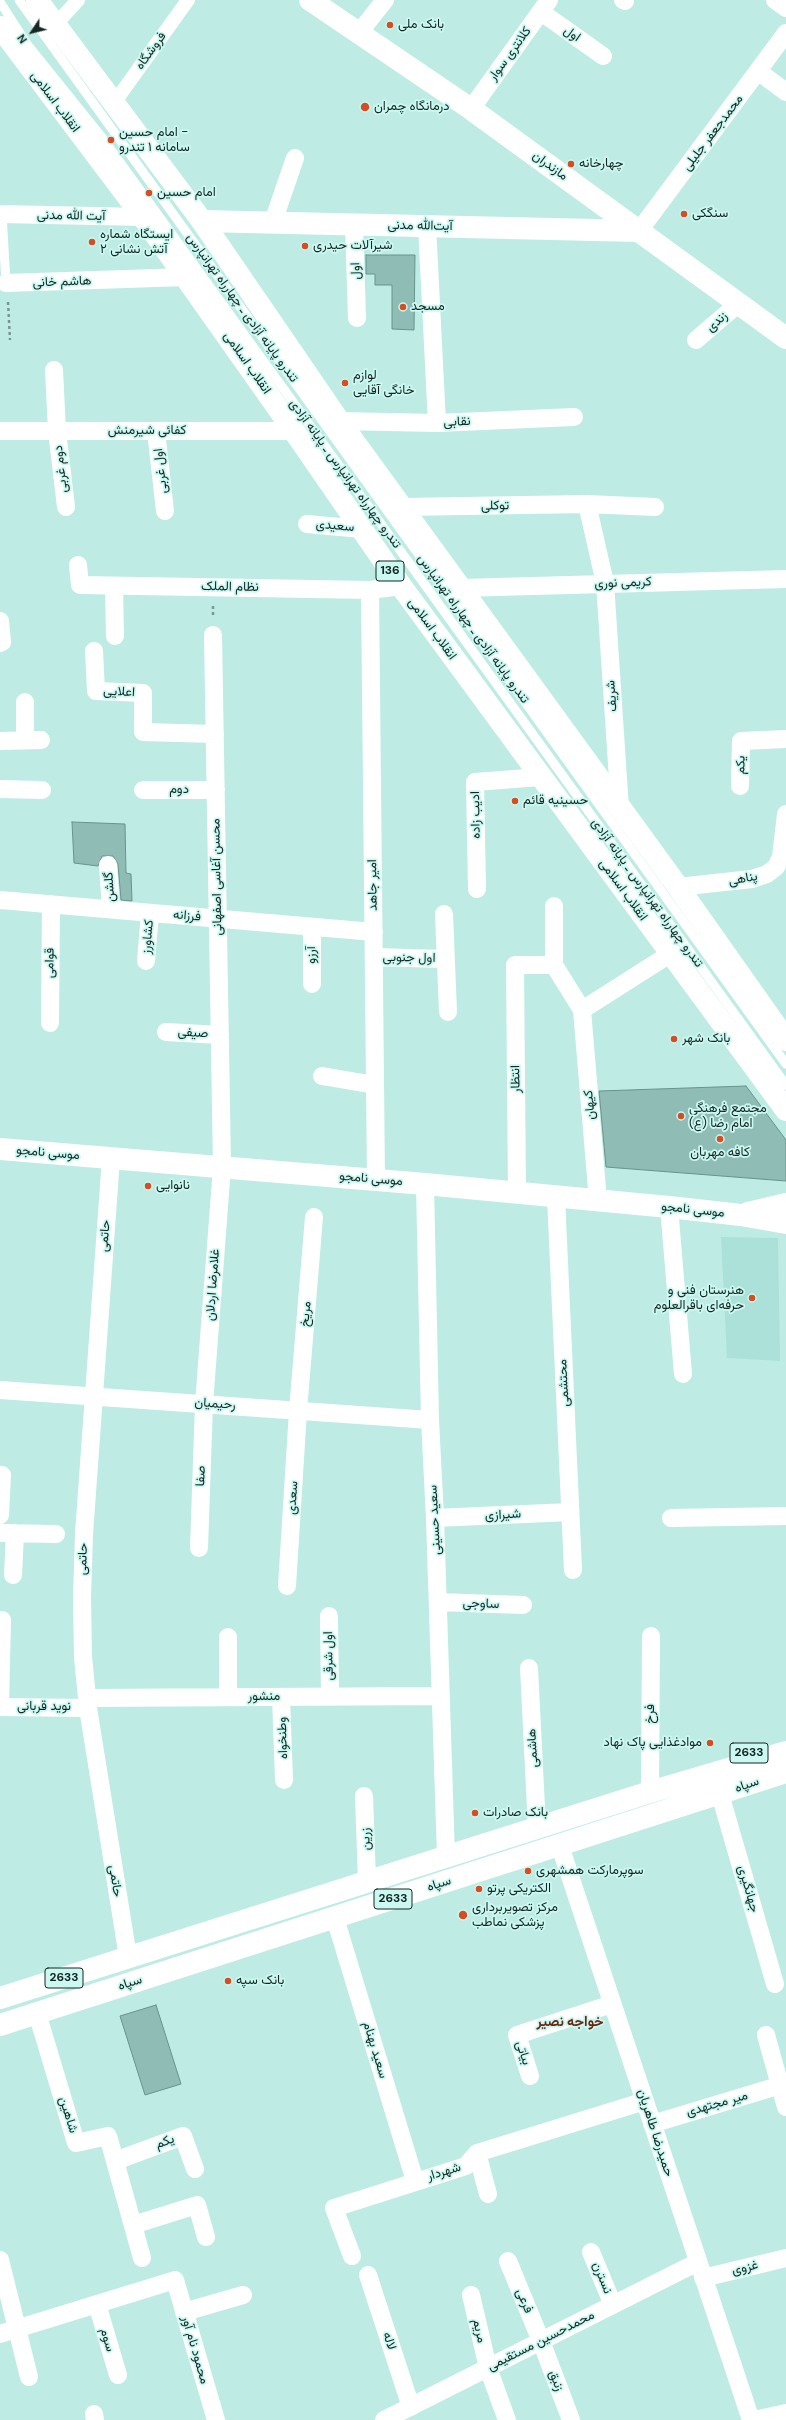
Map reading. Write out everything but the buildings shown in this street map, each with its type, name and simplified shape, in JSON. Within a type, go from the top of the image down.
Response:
[{"type":"main road","points":[[37,0],[202,221],[339,421],[678,887],[786,1040]]},
{"type":"main road","name":"مازندران","points":[[310,0],[358,34],[471,109],[786,338]]},
{"type":"main road","name":"انقلاب اسلامی","points":[[0,27],[143,217],[401,586],[786,1110]]},
{"type":"main road","name":"آیت‌الله مدنی","points":[[202,221],[639,231]]},
{"type":"main road","name":"موسی نامجو","points":[[0,1149],[517,1192],[741,1215],[786,1223]]},
{"type":"main road","name":"موسی نامجو","points":[[741,1215],[786,1204]]},
{"type":"main road","name":"2633","points":[[714,1774],[758,1748],[786,1737]]},
{"type":"main road","name":"سپاه","points":[[0,1998],[650,1792],[786,1752]]},
{"type":"main road","name":"سپاه","points":[[0,2025],[786,1772]]},
{"type":"main road","name":"2633","points":[[720,1794],[786,1784]]},
{"type":"street","points":[[55,26],[78,0]]},
{"type":"street","name":"فروشگاه","points":[[114,103],[188,0]]},
{"type":"street","points":[[358,34],[384,0]]},
{"type":"street","points":[[775,0],[786,8]]},
{"type":"street","name":"اول","points":[[545,6],[603,56]]},
{"type":"street","name":"کلانتری سوار","points":[[471,109],[545,6]]},
{"type":"street","name":"محمدجعفر جلیلی","points":[[639,231],[759,72],[786,33]]},
{"type":"street","points":[[759,72],[786,92]]},
{"type":"street","points":[[273,222],[295,158]]},
{"type":"street","name":"آیت الله مدنی","points":[[1,214],[143,217]]},
{"type":"street","name":"اول","points":[[354,224],[357,318]]},
{"type":"street","points":[[427,226],[437,423]]},
{"type":"street","name":"هاشم خانی","points":[[6,283],[186,277]]},
{"type":"street","name":"زندی","points":[[696,340],[739,304]]},
{"type":"street","name":"دوم غربی","points":[[54,370],[57,431],[66,507]]},
{"type":"street","name":"نقابی","points":[[339,421],[437,423],[574,417]]},
{"type":"street","name":"کفائی شیرمنش","points":[[0,431],[294,431]]},
{"type":"street","name":"اول غربی","points":[[156,431],[165,511]]},
{"type":"street","points":[[587,504],[605,583]]},
{"type":"street","name":"توکلی","points":[[402,507],[587,504],[654,506]]},
{"type":"street","name":"سعیدی","points":[[307,524],[362,529]]},
{"type":"street","name":"نظام الملک","points":[[78,565],[80,585],[370,590],[401,586]]},
{"type":"street","name":"کریمی نوری","points":[[461,588],[786,578]]},
{"type":"street","name":"شریف","points":[[605,583],[620,809]]},
{"type":"street","points":[[114,586],[115,636]]},
{"type":"street","name":"امیر جاهد","points":[[370,590],[376,1180]]},
{"type":"street","points":[[0,621],[2,642],[0,643]]},
{"type":"street","name":"محسن آغاسی اصفهانی","points":[[213,635],[222,1167]]},
{"type":"street","name":"اعلایی","points":[[94,651],[96,691],[143,694],[142,732],[215,734]]},
{"type":"street","points":[[0,741],[33,740],[25,702]]},
{"type":"street","name":"یکم","points":[[740,786],[741,741],[786,739]]},
{"type":"street","name":"ادیب زاده","points":[[477,889],[475,782],[540,777]]},
{"type":"street","points":[[0,789],[42,790]]},
{"type":"street","name":"دوم","points":[[143,790],[216,790]]},
{"type":"street","name":"پناهی","points":[[678,887],[752,879],[767,874],[776,867],[780,857],[786,814]]},
{"type":"street","name":"گلشن","points":[[108,865],[111,910]]},
{"type":"street","name":"فرزانه","points":[[0,900],[374,932]]},
{"type":"street","name":"قوامی","points":[[50,1023],[51,904]]},
{"type":"street","points":[[554,906],[554,965]]},
{"type":"street","name":"کشاورز","points":[[146,961],[150,913]]},
{"type":"street","name":"اول جنوبی","points":[[444,914],[444,958],[448,1012]]},
{"type":"street","name":"آرزو","points":[[312,927],[312,984]]},
{"type":"street","points":[[582,1010],[670,954]]},
{"type":"street","name":"اول جنوبی","points":[[374,957],[444,958]]},
{"type":"street","name":"انتظار","points":[[517,1192],[515,965],[554,965]]},
{"type":"street","name":"کیهان","points":[[554,965],[582,1010],[598,1201]]},
{"type":"street","name":"صیفی","points":[[166,1032],[220,1035]]},
{"type":"street","points":[[322,1076],[375,1085]]},
{"type":"street","name":"حاتمی","points":[[111,1158],[94,1395],[82,1597],[83,1657],[87,1703],[128,1957]]},
{"type":"street","name":"غلامرضا اردلان","points":[[204,1404],[222,1167]]},
{"type":"street","name":"سعید حسینی","points":[[425,1184],[430,1420],[435,1518],[446,1857]]},
{"type":"street","name":"محتشمی","points":[[556,1197],[573,1570]]},
{"type":"street","points":[[669,1207],[682,1374]]},
{"type":"street","name":"مریخ","points":[[298,1411],[314,1217]]},
{"type":"street","name":"رحیمیان","points":[[0,1390],[94,1395],[430,1420]]},
{"type":"street","name":"صفا","points":[[199,1548],[204,1404]]},
{"type":"street","name":"سعدی","points":[[287,1586],[298,1411]]},
{"type":"street","points":[[0,1515],[2,1474]]},
{"type":"street","name":"شیرازی","points":[[435,1518],[570,1512]]},
{"type":"street","points":[[671,1518],[786,1516]]},
{"type":"street","points":[[13,1575],[7,1533],[56,1534]]},
{"type":"street","name":"ساوجی","points":[[438,1602],[523,1605]]},
{"type":"street","name":"اول شرقی","points":[[329,1616],[330,1696]]},
{"type":"street","points":[[0,1707],[2,1620]]},
{"type":"street","name":"فرخ","points":[[650,1792],[651,1636]]},
{"type":"street","points":[[228,1637],[228,1697]]},
{"type":"street","name":"هاشمی","points":[[529,1668],[537,1828]]},
{"type":"street","name":"منشور","points":[[87,1703],[228,1697],[441,1696]]},
{"type":"street","name":"وطنخواه","points":[[281,1697],[284,1780]]},
{"type":"street","name":"نوید قربانی","points":[[0,1707],[87,1703]]},
{"type":"street","name":"جهانگیری","points":[[720,1794],[775,1984]]},
{"type":"street","name":"زرین","points":[[364,1796],[367,1881]]},
{"type":"street","name":"حمیدرضا طاهریان","points":[[560,1846],[751,2420]]},
{"type":"street","name":"سعید بهنام","points":[[335,1918],[415,2182]]},
{"type":"street","name":"بیاتی","points":[[530,2076],[517,2035],[612,2004]]},
{"type":"street","name":"شاهین","points":[[37,2013],[76,2143],[108,2136],[142,2258]]},
{"type":"street","points":[[766,2035],[786,2107]]},
{"type":"street","name":"میر مجتهدی","points":[[652,2124],[781,2085]]},
{"type":"street","name":"شهردار","points":[[352,2256],[334,2208],[466,2166],[477,2153],[644,2101]]},
{"type":"street","name":"یکم","points":[[115,2161],[183,2136],[195,2169]]},
{"type":"street","points":[[477,2153],[488,2194]]},
{"type":"street","points":[[133,2225],[197,2205],[206,2237]]},
{"type":"street","name":"نسترن","points":[[591,2252],[613,2305]]},
{"type":"street","name":"غزوی","points":[[701,2270],[786,2258]]},
{"type":"street","points":[[0,2260],[29,2377]]},
{"type":"street","name":"فرعی","points":[[508,2261],[541,2341]]},
{"type":"street","name":"محمدحسین مستقیمی","points":[[384,2420],[406,2413],[488,2368],[613,2305],[701,2270]]},
{"type":"street","name":"لاله","points":[[368,2275],[406,2413]]},
{"type":"street","name":"محمود نام آور","points":[[97,2304],[175,2280],[216,2420]]},
{"type":"street","points":[[184,2312],[243,2295]]},
{"type":"street","name":"مریم","points":[[471,2295],[488,2368]]},
{"type":"street","points":[[0,2334],[97,2304]]},
{"type":"street","name":"سوم","points":[[97,2304],[118,2375]]},
{"type":"street","name":"زنبق","points":[[541,2341],[570,2420]]},
{"type":"street","points":[[488,2368],[507,2420]]},
{"type":"street","points":[[754,2420],[786,2413]]},
{"type":"lane","name":"تندرو پایانه آزادی ـ چهارراه تهرانپارس","points":[[19,0],[786,1064]]},
{"type":"lane","name":"تندرو چهارراه تهرانپارس ـ پایانه آزادی","points":[[0,2],[27,44],[110,149],[786,1085]]},
{"type":"lane","points":[[1,214],[6,283]]},
{"type":"path","points":[[6,283],[10,340]]},
{"type":"path","points":[[213,587],[213,635]]},
{"type":"shaded area","name":"هنرستان فنی و حرفه‌ای باقرالعلوم","points":[[721,1237],[778,1238],[780,1361],[727,1358]]},
{"type":"place","name":"بانک ملی","points":[[390,25]]},
{"type":"place","name":"درمانگاه چمران","points":[[365,107]]},
{"type":"place","name":"امام حسین - سامانه ۱ تندرو","points":[[111,140]]},
{"type":"place","name":"چهارخانه","points":[[571,164]]},
{"type":"place","name":"امام حسین","points":[[149,193]]},
{"type":"place","name":"سنگکی","points":[[684,214]]},
{"type":"place","name":"ایستگاه شماره ۲ آتش نشانی","points":[[92,242]]},
{"type":"place","name":"شیرآلات حیدری","points":[[305,246]]},
{"type":"place","name":"مسجد","points":[[403,307]]},
{"type":"place","name":"لوازم خانگی آقایی","points":[[345,383]]},
{"type":"place","name":"حسینیه قائم","points":[[515,801]]},
{"type":"place","name":"بانک شهر","points":[[674,1039]]},
{"type":"place","name":"مجتمع فرهنگی امام رضا (ع)","points":[[681,1116]]},
{"type":"place","name":"کافه مهربان","points":[[720,1139]]},
{"type":"place","name":"نانوایی","points":[[148,1186]]},
{"type":"place","name":"هنرستان فنی و حرفه‌ای باقرالعلوم","points":[[752,1298]]},
{"type":"place","name":"موادغذایی پاک نهاد","points":[[710,1743]]},
{"type":"place","name":"بانک صادرات","points":[[475,1813]]},
{"type":"place","name":"سوپرمارکت همشهری","points":[[528,1871]]},
{"type":"place","name":"الکتریکی پرتو","points":[[479,1889]]},
{"type":"place","name":"مرکز تصویربرداری پزشکی نماطب","points":[[463,1915]]},
{"type":"place","name":"بانک سپه","points":[[228,1981]]},
{"type":"district","name":"خواجه نصیر","points":[[570,2022]]}]
